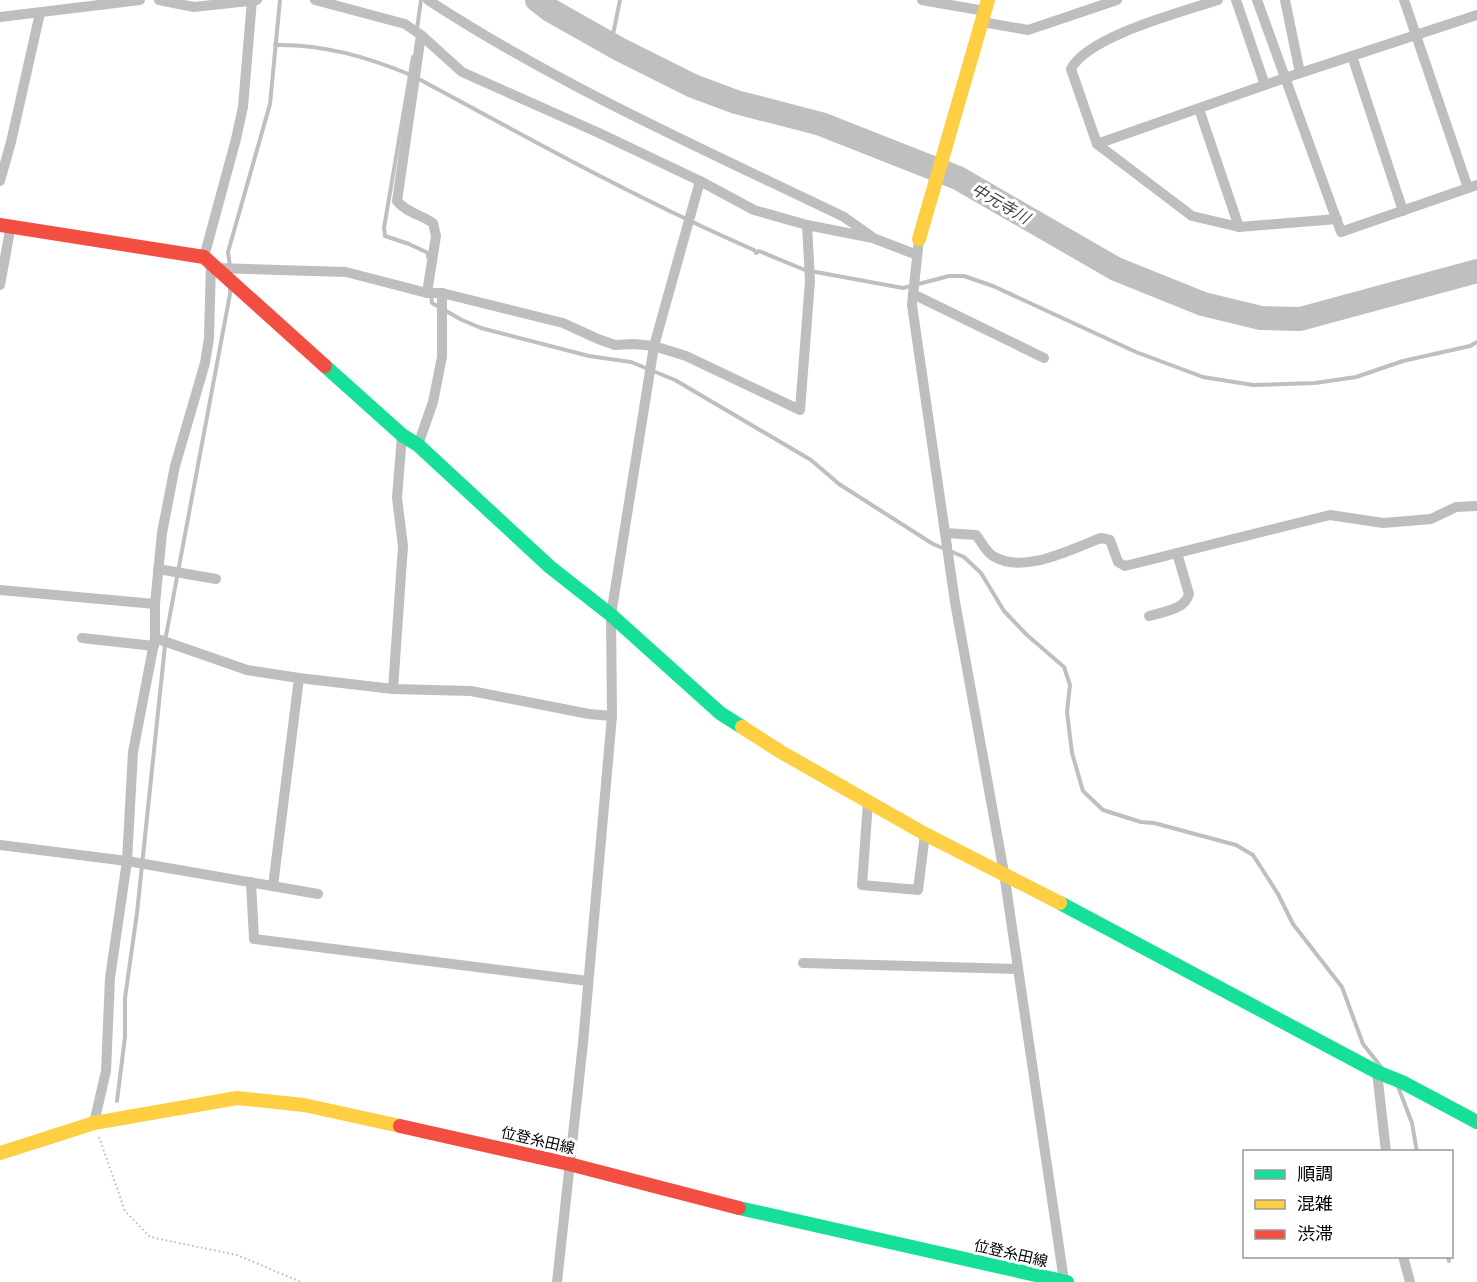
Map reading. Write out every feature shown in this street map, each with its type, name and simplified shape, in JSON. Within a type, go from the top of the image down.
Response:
[{"type":"street","points":[[0,17],[40,13],[72,4],[140,0]]},
{"type":"street","points":[[159,0],[194,7],[258,0]]},
{"type":"street","points":[[94,1123],[106,1071],[110,978],[127,861],[133,752],[154,642],[162,533],[175,466],[205,363],[209,338],[210,263],[241,118],[252,0]]},
{"type":"street","points":[[315,0],[405,24],[421,35],[462,72],[599,133],[700,181],[754,210],[807,225],[873,238],[916,255]]},
{"type":"street","points":[[428,0],[463,23],[601,100],[844,217],[873,238]]},
{"type":"street","points":[[922,0],[985,11],[1028,30],[1117,0]]},
{"type":"street","points":[[1218,0],[1116,34],[1075,61],[1071,69],[1097,144],[1192,216],[1239,227],[1337,219]]},
{"type":"street","points":[[1236,0],[1265,85]]},
{"type":"street","points":[[1257,0],[1341,232],[1473,186],[1404,0]]},
{"type":"street","points":[[1285,0],[1300,73]]},
{"type":"street","points":[[985,11],[919,239],[912,304],[955,602],[1004,873],[1065,1282]]},
{"type":"street","points":[[0,181],[40,13]]},
{"type":"street","points":[[1097,144],[1285,78],[1477,17]]},
{"type":"street","points":[[421,35],[397,201],[404,209],[422,215],[433,223],[436,236],[427,293]]},
{"type":"street","points":[[1352,56],[1403,211]]},
{"type":"street","points":[[1198,109],[1239,227]]},
{"type":"street","points":[[557,1282],[612,716],[611,615],[654,346],[700,181]]},
{"type":"street","points":[[0,285],[5,225],[210,263],[346,272],[427,293],[442,293],[563,322],[615,345],[654,346],[686,356],[800,410],[810,281],[807,225]]},
{"type":"street","points":[[210,263],[402,435],[418,445],[550,567],[611,615],[720,713],[781,752],[925,834],[1004,873],[1377,1072],[1402,1082],[1477,1122]]},
{"type":"street","points":[[418,445],[433,402],[442,357],[442,293]]},
{"type":"street","points":[[913,294],[1044,358]]},
{"type":"street","points":[[393,689],[403,546],[397,498],[402,435]]},
{"type":"street","points":[[945,533],[976,535],[992,556],[1009,562],[1032,563],[1101,538],[1110,540],[1118,562],[1125,566],[1330,515],[1383,523],[1431,519],[1456,507],[1477,506]]},
{"type":"street","points":[[1149,616],[1182,606],[1187,601],[1189,594],[1177,553]]},
{"type":"street","points":[[158,569],[216,579]]},
{"type":"street","points":[[0,590],[155,604]]},
{"type":"street","points":[[82,638],[154,642],[247,670],[299,678],[393,689],[471,691],[589,714],[612,716]]},
{"type":"street","points":[[273,886],[299,678]]},
{"type":"street","points":[[868,802],[862,885],[918,890],[925,834]]},
{"type":"street","points":[[0,844],[127,861],[318,894]]},
{"type":"street","points":[[251,882],[254,939],[588,981]]},
{"type":"street","points":[[803,963],[1018,969]]},
{"type":"street","points":[[1377,1072],[1386,1150]]},
{"type":"street","name":"位登糸田線","points":[[0,1153],[94,1123],[237,1098],[304,1105],[569,1164],[696,1198],[1065,1282]]},
{"type":"street","points":[[1403,1258],[1410,1282]]},
{"type":"path","points":[[94,1123],[125,1210],[150,1237],[237,1255],[301,1282]]},
{"type":"waterway","points":[[230,266],[228,252],[270,104],[280,0]]},
{"type":"waterway","points":[[417,29],[421,0]]},
{"type":"waterway","name":"中元寺川","points":[[537,0],[550,10],[619,49],[693,86],[736,102],[821,124],[958,178],[1116,269],[1203,304],[1261,318],[1300,319],[1477,271]]},
{"type":"waterway","points":[[611,44],[620,0]]},
{"type":"waterway","points":[[275,45],[328,49],[411,75]]},
{"type":"waterway","points":[[413,57],[384,228],[385,236],[428,253],[428,257]]},
{"type":"waterway","points":[[417,78],[584,168],[754,250],[756,253],[759,251],[805,270],[903,288],[949,276],[964,276],[993,286],[1136,352],[1203,377],[1253,385],[1315,383],[1356,377],[1403,361],[1470,346],[1477,342]]},
{"type":"waterway","points":[[117,1101],[125,1037],[125,998],[137,913],[166,636],[230,286]]},
{"type":"waterway","points":[[431,295],[432,303],[481,328],[589,356],[631,362],[675,380],[811,460],[839,484],[933,544],[964,557],[981,573],[1004,611],[1027,635],[1064,667],[1070,685],[1067,712],[1072,753],[1083,791],[1103,810],[1141,822],[1154,823],[1236,845],[1253,855],[1278,894],[1293,924],[1342,987],[1363,1044],[1382,1068]]},
{"type":"waterway","points":[[1397,1084],[1412,1123],[1417,1150]]},
{"type":"traffic: fast","points":[[325,366],[402,435],[418,445],[550,567],[611,615],[720,713],[742,727]]},
{"type":"traffic: fast","points":[[1060,903],[1377,1072],[1402,1082],[1477,1122]]},
{"type":"traffic: fast","points":[[739,1208],[1067,1282]]},
{"type":"traffic: slow","points":[[919,239],[988,0]]},
{"type":"traffic: slow","points":[[742,727],[781,752],[925,834],[1060,903]]},
{"type":"traffic: slow","points":[[0,1153],[94,1123],[237,1098],[304,1105],[400,1126]]},
{"type":"traffic: jam","points":[[0,225],[204,257],[325,366]]},
{"type":"traffic: jam","points":[[400,1126],[569,1164],[739,1208]]}]
